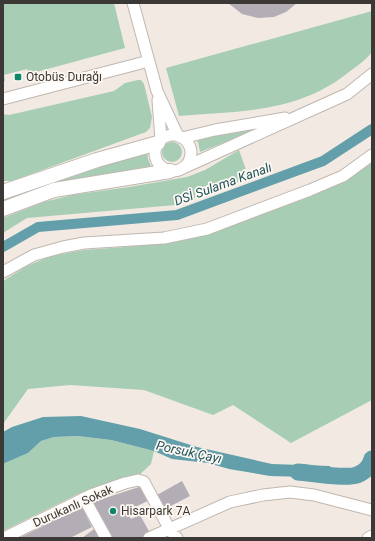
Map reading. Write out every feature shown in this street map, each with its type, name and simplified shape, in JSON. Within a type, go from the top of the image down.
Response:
[{"type":"street","points":[[134,3],[157,91],[180,137],[188,144],[191,153],[189,162],[176,170],[162,167],[156,160],[155,151],[159,141],[157,91]]},
{"type":"street","points":[[3,99],[149,61]]},
{"type":"street","points":[[3,209],[54,190],[176,170],[301,116],[347,94],[372,74]]},
{"type":"street","points":[[3,192],[97,160],[159,141],[169,136],[180,137],[301,116]]},
{"type":"street","points":[[3,272],[34,255],[63,247],[84,243],[164,238],[207,229],[343,176],[372,155]]},
{"type":"street","name":"Durukanlı Sokak","points":[[4,538],[84,498],[125,483],[138,480],[144,482],[173,534]]},
{"type":"street","points":[[149,538],[173,534],[198,516],[230,502],[263,494],[290,492],[314,495],[372,510]]},
{"type":"street","points":[[84,498],[106,538]]},
{"type":"street","points":[[368,538],[372,536]]},
{"type":"green space","points":[[3,3],[114,3],[125,48],[29,74],[27,69],[4,75],[5,81],[3,82]]},
{"type":"green space","points":[[372,11],[372,52],[361,63],[330,85],[289,103],[268,108],[179,116],[166,68]]},
{"type":"green space","points":[[141,80],[144,84],[152,117],[150,128],[146,132],[12,181],[3,181],[3,114],[9,115],[114,91],[125,83]]},
{"type":"green space","points":[[261,128],[200,152],[198,142],[195,139]]},
{"type":"green space","points":[[172,142],[179,145],[182,152],[179,159],[172,162],[165,159],[162,152],[165,145]]},
{"type":"green space","points":[[239,150],[249,178],[176,205],[27,218],[3,233],[3,218],[44,202],[72,195],[187,177],[205,170]]},
{"type":"green space","points":[[147,151],[151,166],[54,184],[3,203],[3,200]]},
{"type":"green space","points":[[372,162],[372,400],[291,443],[233,405],[213,415],[144,390],[70,385],[28,389],[3,424],[3,281],[27,266],[51,256],[84,250],[175,241],[358,171]]},
{"type":"green space","points":[[79,436],[111,440],[154,451],[151,464],[137,477],[82,492],[3,531],[3,464],[28,453],[41,441],[54,437]]},
{"type":"water","name":"Porsuk Çayı","points":[[81,416],[140,429],[197,447],[272,464],[330,466],[332,472],[305,477],[270,476],[229,469],[208,463],[172,459],[154,451],[111,440],[78,436],[54,437],[41,441],[28,453],[3,464],[3,432],[12,427],[43,417]]},
{"type":"building","points":[[228,3],[297,3],[286,12],[274,17],[258,18],[242,14]]},
{"type":"building","points":[[182,481],[190,496],[165,509],[157,495]]},
{"type":"building","name":"Hisarpark 7A","points":[[139,487],[148,490],[152,499],[135,507],[133,504],[125,507],[131,519],[140,515],[150,533],[144,538],[111,538],[93,502]]},
{"type":"building","points":[[82,507],[92,527],[70,538],[19,538]]},
{"type":"building","points":[[94,529],[99,538],[82,538]]},
{"type":"waterway","name":"DSİ Sulama Kanalı","points":[[3,247],[38,227],[177,215],[323,161],[372,129]]},
{"type":"waterway","name":"Porsuk Çayı","points":[[298,472],[352,476],[360,474],[365,470],[372,459]]},
{"type":"place","name":"Otobüs Durağı","points":[[18,77]]},
{"type":"place","name":"Hisarpark 7A","points":[[113,511]]}]
